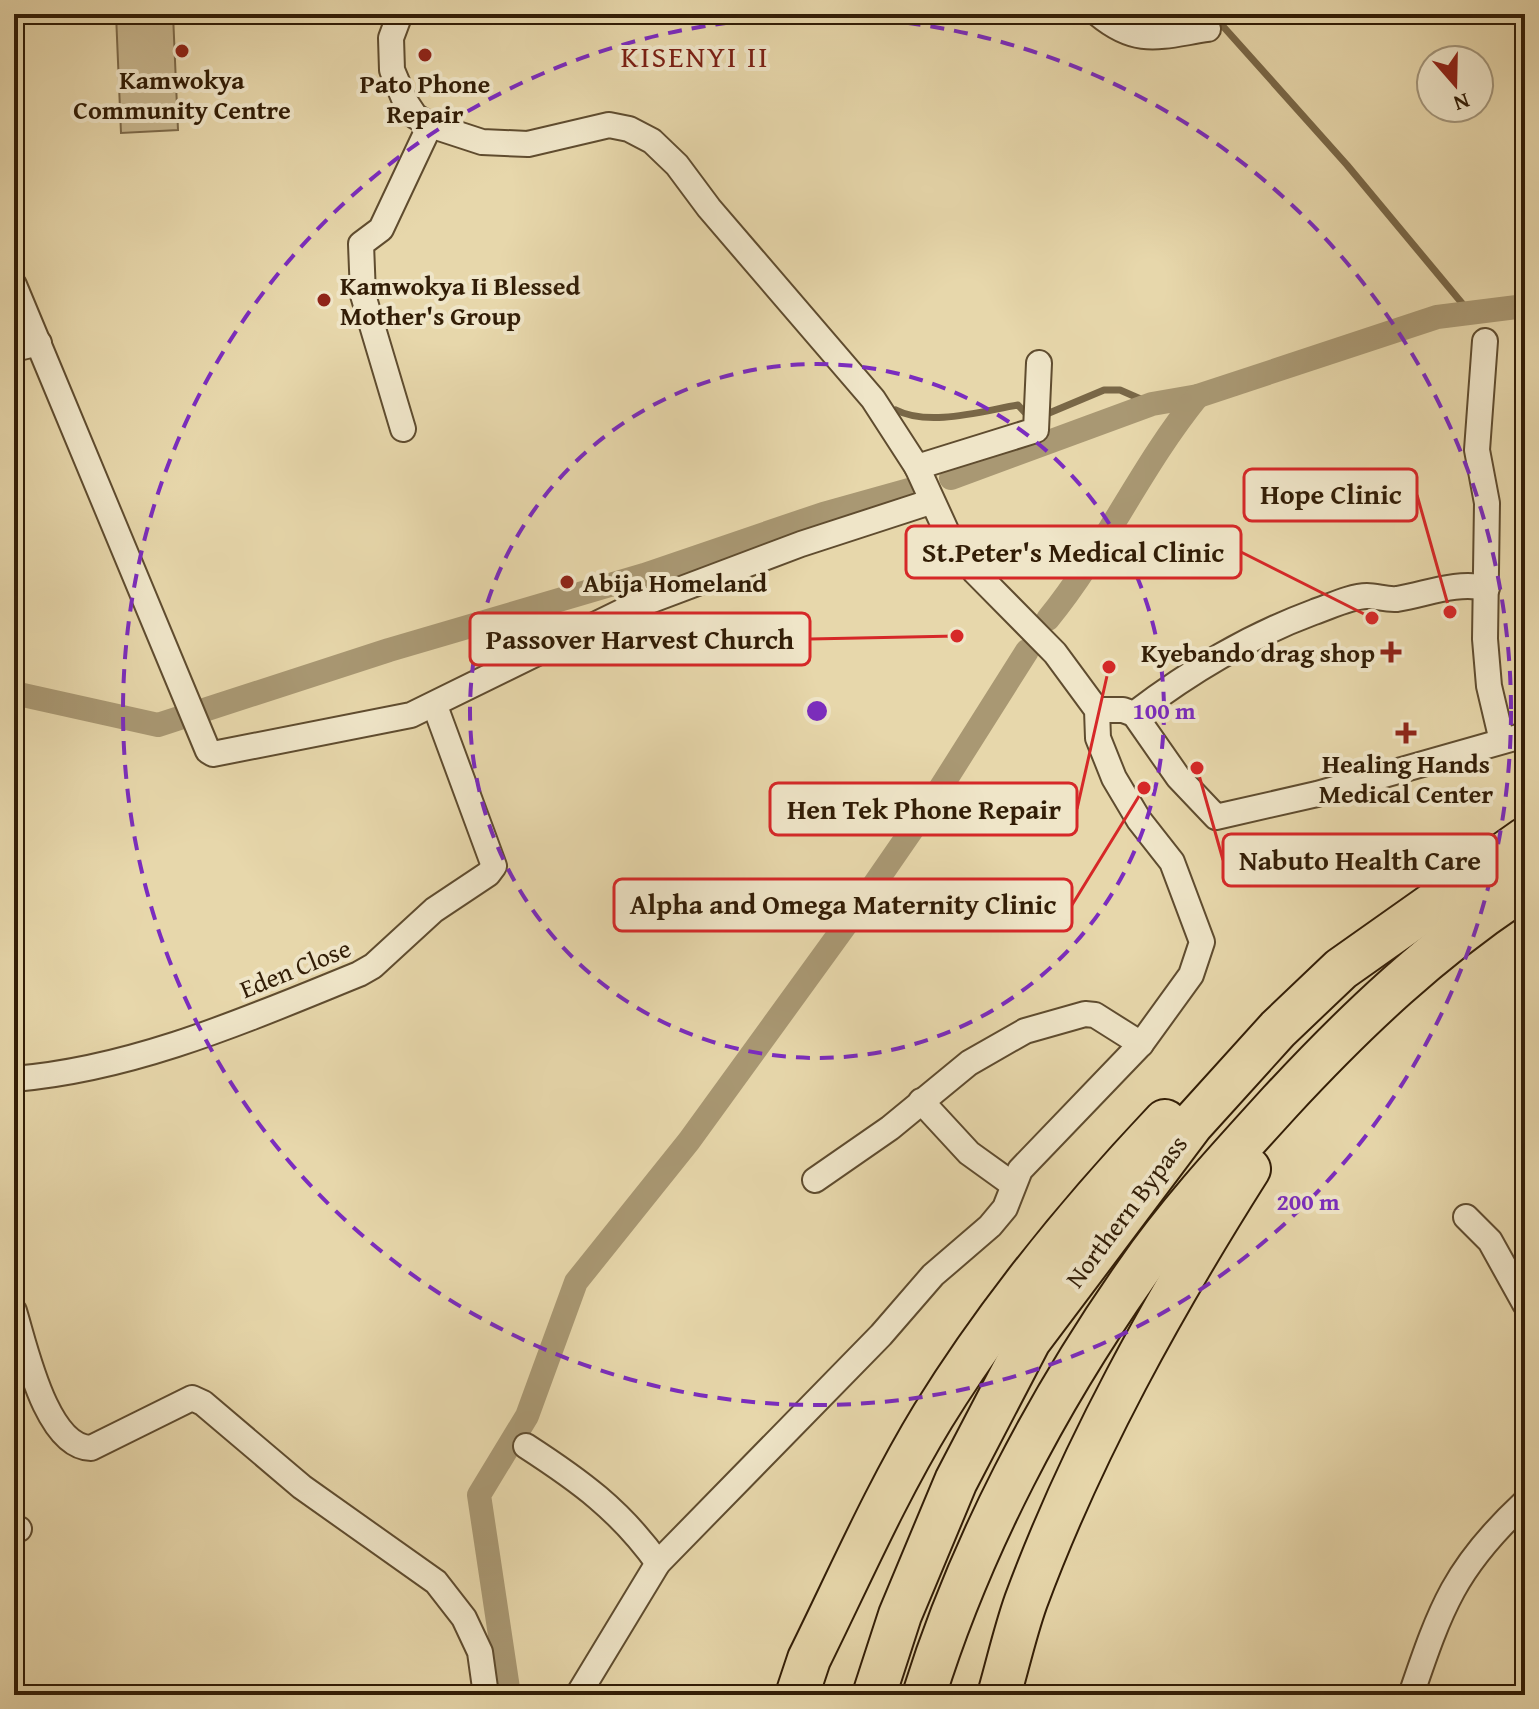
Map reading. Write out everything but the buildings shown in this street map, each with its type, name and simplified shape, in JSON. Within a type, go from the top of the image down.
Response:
[{"type":"highway","name":"Northern Bypass","points":[[874,1695],[900,1615],[956,1481],[1029,1341],[1192,1124],[1278,1029],[1341,969],[1525,839]]},
{"type":"highway","name":"Northern Bypass","points":[[924,1695],[944,1632],[1001,1505],[1073,1375],[1136,1273],[1223,1165],[1316,1063],[1401,980],[1467,925],[1525,887]]},
{"type":"highway","points":[[797,1695],[809,1659],[933,1417],[1021,1288],[1098,1193],[1222,1062],[1278,1029]]},
{"type":"highway","points":[[999,1695],[1026,1603],[1086,1459],[1196,1252],[1316,1063]]},
{"type":"street","points":[[400,14],[391,38],[392,70],[415,116],[430,125],[482,142],[528,144],[609,125],[629,129],[652,141],[677,165],[709,208],[873,399],[917,467],[930,502],[950,539],[975,572],[1055,653],[1097,710],[1098,738],[1114,778],[1139,820],[1172,862],[1202,942],[1191,975],[1141,1044],[1006,1181],[1005,1208],[963,1252],[933,1275],[881,1335],[658,1563],[578,1695]]},
{"type":"street","points":[[1098,14],[1119,32],[1137,36],[1153,37],[1208,29]]},
{"type":"street","points":[[403,429],[363,295],[361,244],[381,229],[430,125]]},
{"type":"street","points":[[14,285],[74,437],[190,701],[208,751],[222,755],[411,715],[435,706],[623,611],[801,544],[930,502]]},
{"type":"street","points":[[1097,710],[1123,710],[1134,714],[1178,777],[1216,817],[1317,794],[1513,738],[1486,655],[1487,503],[1477,450],[1485,341]]},
{"type":"street","points":[[14,349],[39,343]]},
{"type":"street","points":[[917,467],[1036,430],[1039,363]]},
{"type":"street","points":[[1134,714],[1185,676],[1260,632],[1327,607],[1367,596],[1396,599],[1471,584],[1487,588]]},
{"type":"street","name":"Eden Close","points":[[14,1079],[102,1068],[253,1017],[359,974],[373,966],[434,910],[488,874],[494,866],[435,706]]},
{"type":"street","points":[[815,1180],[890,1128],[993,1048],[1066,1017],[1095,1015],[1141,1044]]},
{"type":"street","points":[[921,1101],[941,1126],[1006,1181]]},
{"type":"street","points":[[1466,1217],[1490,1241],[1525,1304]]},
{"type":"street","points":[[14,1311],[48,1409],[74,1445],[91,1448],[153,1414],[192,1398],[203,1403],[302,1487],[436,1582],[458,1607],[480,1652],[486,1695]]},
{"type":"street","points":[[526,1446],[604,1499],[614,1515],[634,1531],[658,1563]]},
{"type":"street","points":[[1414,1694],[1452,1587],[1479,1548],[1525,1502]]},
{"type":"shaded area","points":[[116,14],[173,14],[178,130],[121,133]]},
{"type":"waterway","points":[[1212,14],[1347,165],[1466,308],[1472,310]]},
{"type":"waterway","points":[[951,478],[1152,404],[1198,396],[1437,317],[1525,306]]},
{"type":"waterway","points":[[1042,416],[1104,390],[1120,390],[1152,404]]},
{"type":"waterway","points":[[1048,619],[1198,396]]},
{"type":"waterway","points":[[896,410],[909,415],[940,417],[1018,405],[1030,418]]},
{"type":"waterway","points":[[14,693],[158,725],[389,650],[644,575],[823,514],[916,488]]},
{"type":"waterway","points":[[509,1695],[479,1495],[527,1416],[576,1282],[689,1141],[858,908],[936,795],[1027,651]]},
{"type":"place","name":"Kamwokya Community Centre","points":[[182,51]]},
{"type":"place","name":"Pato Phone Repair","points":[[425,55]]},
{"type":"place","name":"Kamwokya Ii Blessed Mother's Group","points":[[324,300]]},
{"type":"place","name":"Abija Homeland","points":[[567,582]]},
{"type":"place","name":"Hope Clinic","points":[[1450,612]]},
{"type":"place","name":"St.Peter's Medical Clinic","points":[[1372,618]]},
{"type":"place","name":"Passover Harvest Church","points":[[957,636]]},
{"type":"place","name":"Kyebando drag shop","points":[[1391,652]]},
{"type":"place","name":"Hen Tek Phone Repair","points":[[1109,667]]},
{"type":"place","name":"Healing Hands Medical Center","points":[[1406,733]]},
{"type":"place","name":"Nabuto Health Care","points":[[1197,768]]},
{"type":"place","name":"Alpha and Omega Maternity Clinic","points":[[1144,788]]},
{"type":"district","name":"KISENYI II","points":[[695,56]]}]
